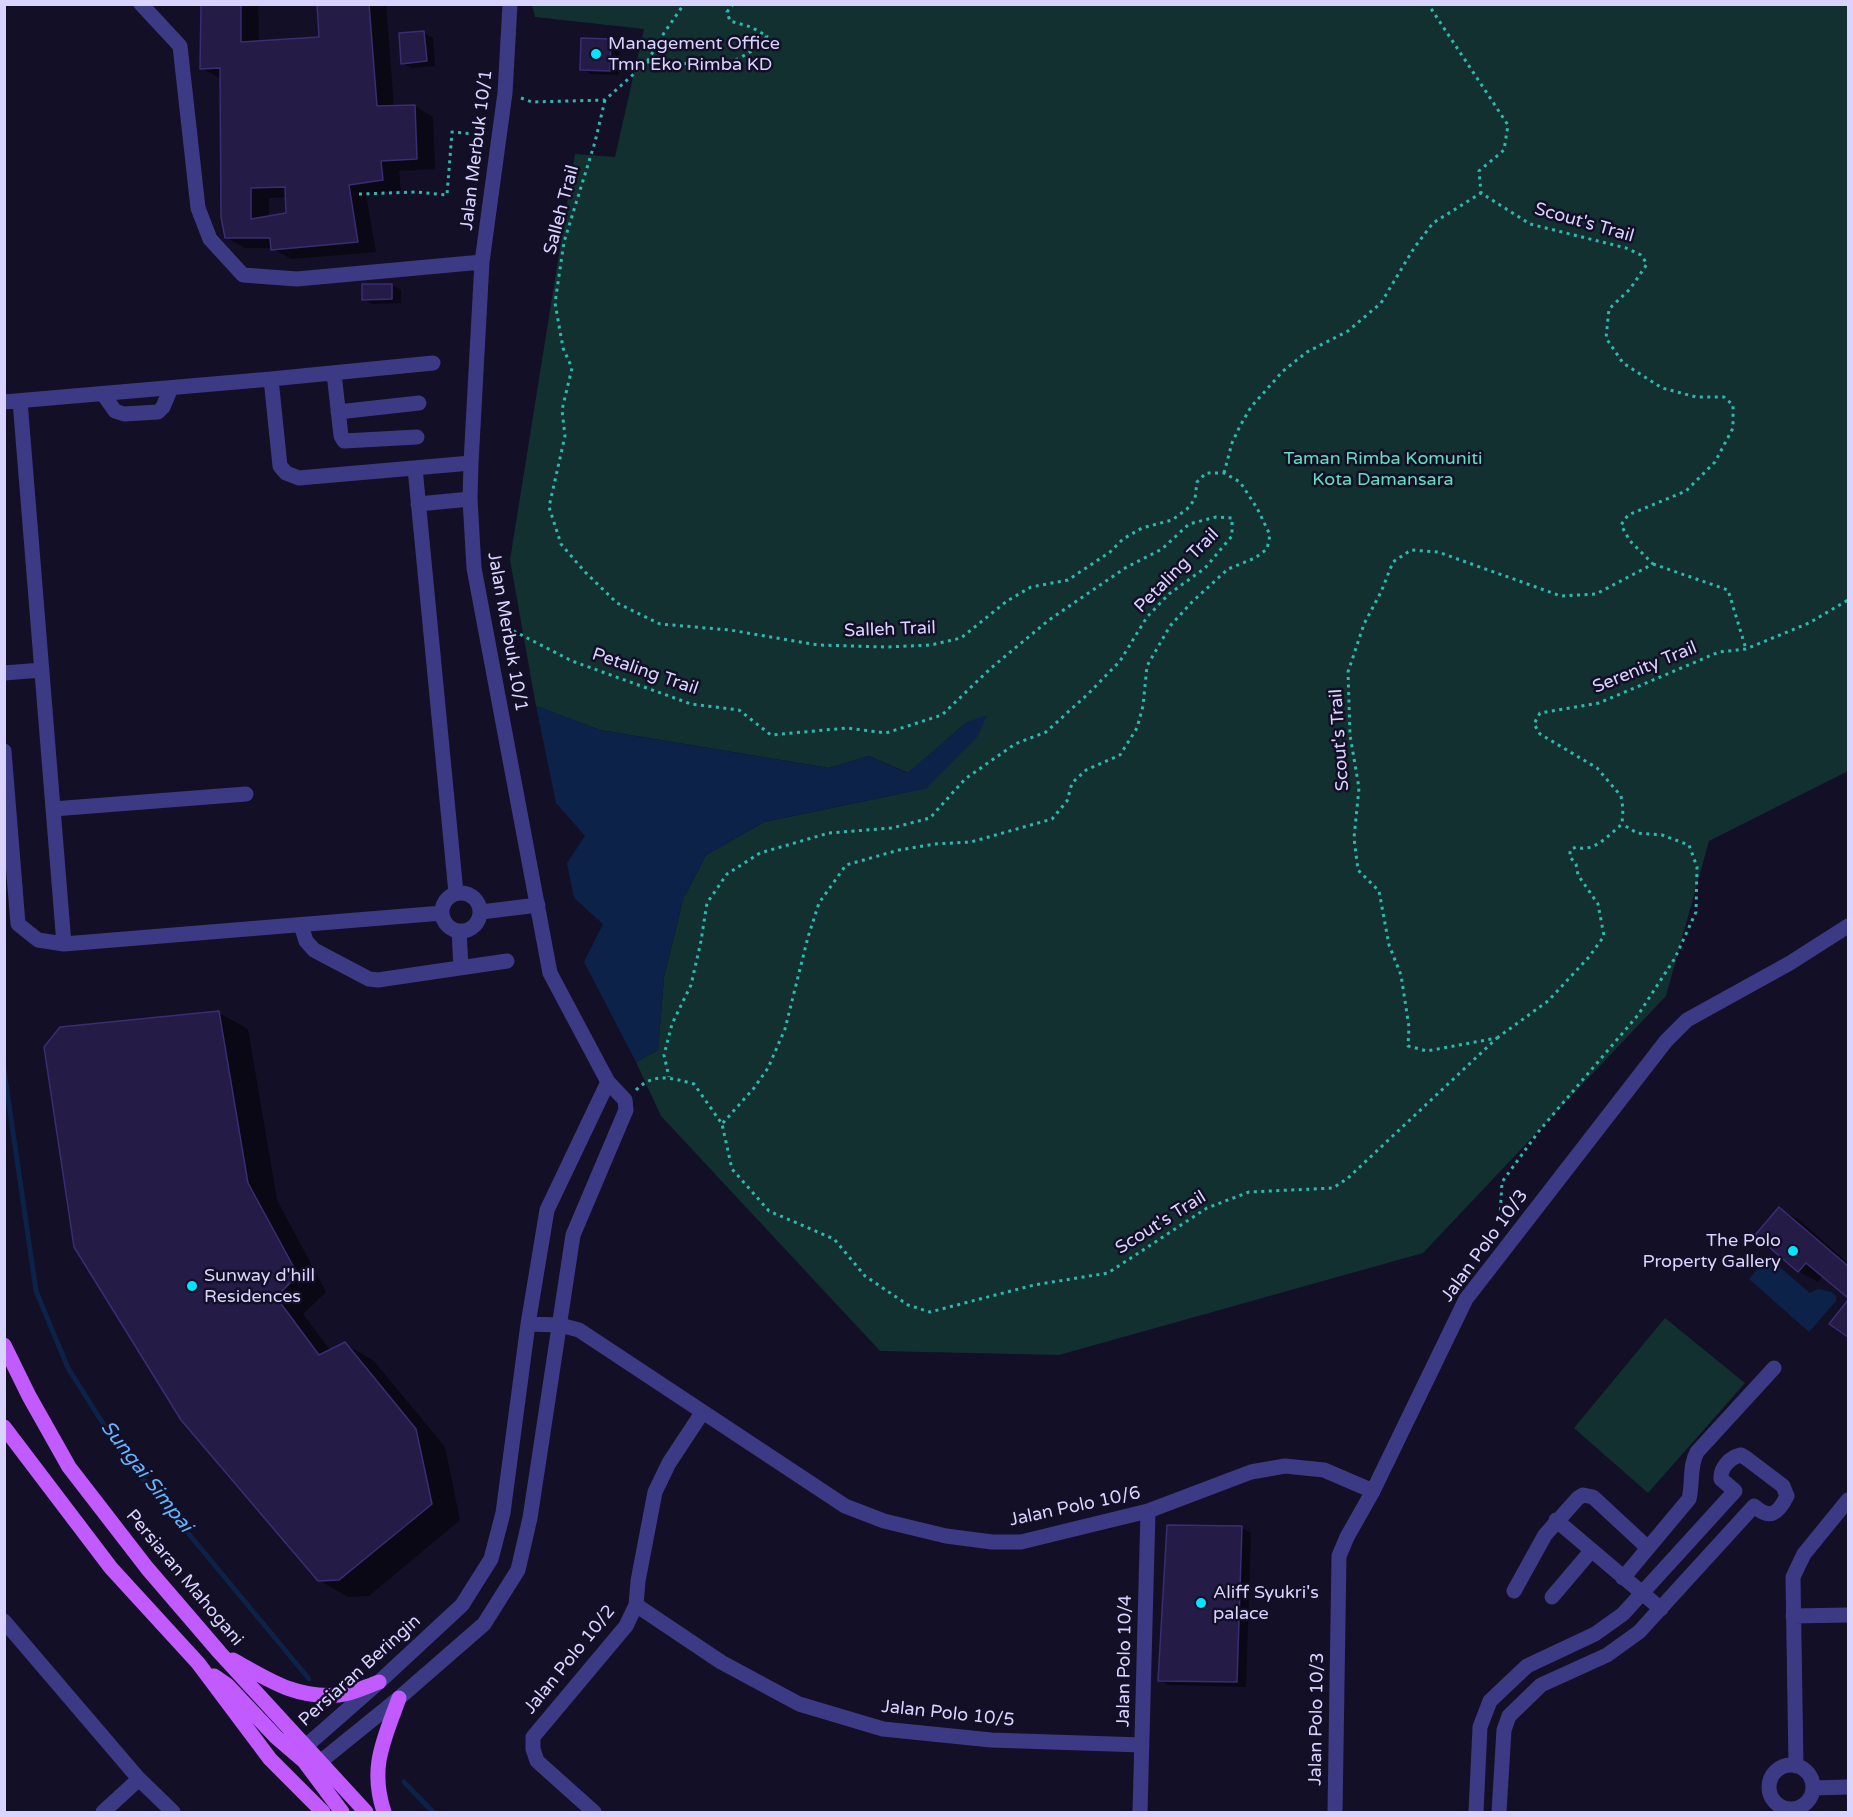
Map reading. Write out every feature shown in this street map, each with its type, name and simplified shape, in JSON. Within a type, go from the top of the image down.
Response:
[{"type":"main road","name":"Persiaran Mahogani","points":[[4,1345],[29,1396],[69,1467],[147,1568],[305,1753]]},
{"type":"main road","points":[[4,1427],[111,1568],[198,1663],[270,1759],[323,1812]]},
{"type":"main road","points":[[220,1653],[285,1689],[305,1694],[340,1695],[380,1682]]},
{"type":"main road","points":[[198,1663],[227,1685],[276,1737],[305,1753],[342,1812]]},
{"type":"main road","points":[[384,1812],[379,1798],[377,1774],[381,1746],[399,1698]]},
{"type":"main road","points":[[320,1762],[366,1812]]},
{"type":"street","points":[[141,4],[180,45],[198,208],[210,239],[243,275],[297,279],[483,262]]},
{"type":"street","name":"Jalan Merbuk 10/1","points":[[510,4],[505,93],[483,262],[471,463],[470,499],[474,568],[550,973],[609,1082],[625,1100]]},
{"type":"street","points":[[64,945],[42,670],[12,402],[433,363]]},
{"type":"street","points":[[334,373],[341,436],[344,441],[417,437]]},
{"type":"street","points":[[272,379],[280,466],[286,473],[299,478],[471,463]]},
{"type":"street","points":[[103,394],[116,411],[124,414],[158,412],[163,407],[171,388]]},
{"type":"street","points":[[338,412],[419,403]]},
{"type":"street","points":[[415,468],[456,893]]},
{"type":"street","points":[[418,504],[470,499]]},
{"type":"street","points":[[4,673],[42,670]]},
{"type":"street","points":[[4,751],[18,924],[38,940],[64,945],[442,914]]},
{"type":"street","points":[[53,809],[246,794]]},
{"type":"street","points":[[456,893],[468,894],[477,901],[481,912],[477,923],[472,928],[459,931],[447,926],[442,914],[445,901],[456,893]]},
{"type":"street","points":[[481,912],[538,905]]},
{"type":"street","points":[[301,925],[306,941],[314,950],[369,979],[378,980],[507,961]]},
{"type":"street","name":"Jalan Polo 10/3","points":[[1335,1812],[1339,1556],[1466,1299],[1666,1041],[1687,1020],[1790,963],[1848,926]]},
{"type":"street","points":[[459,931],[461,967]]},
{"type":"street","name":"Persiaran Beringin","points":[[305,1753],[462,1605],[491,1559],[503,1513],[528,1324],[547,1210],[609,1082]]},
{"type":"street","points":[[305,1753],[320,1762],[399,1698],[484,1624],[518,1570],[530,1518],[573,1235],[626,1110],[625,1100]]},
{"type":"street","name":"Jalan Polo 10/6","points":[[528,1324],[560,1325],[579,1330],[844,1506],[884,1521],[946,1536],[992,1542],[1021,1542],[1148,1511],[1251,1472],[1286,1466],[1324,1470],[1373,1491]]},
{"type":"street","points":[[1623,1578],[1689,1499],[1692,1485],[1691,1464],[1697,1452],[1774,1368]]},
{"type":"street","name":"Jalan Polo 10/2","points":[[594,1812],[537,1761],[532,1749],[533,1737],[626,1626],[636,1605],[640,1570],[655,1492],[669,1463],[702,1413]]},
{"type":"street","points":[[1741,1455],[1783,1486],[1787,1496],[1785,1502],[1772,1515],[1766,1515],[1735,1491],[1724,1484],[1720,1474],[1731,1459],[1741,1455]]},
{"type":"street","points":[[1735,1491],[1623,1614],[1595,1634],[1527,1666],[1490,1701],[1480,1727],[1476,1807],[1500,1807],[1504,1730],[1509,1716],[1541,1685],[1607,1655],[1639,1632],[1754,1506]]},
{"type":"street","points":[[1514,1591],[1545,1534],[1556,1520],[1583,1495],[1593,1497],[1647,1548]]},
{"type":"street","points":[[1796,1766],[1793,1577],[1803,1554],[1848,1500]]},
{"type":"street","name":"Jalan Polo 10/4","points":[[1140,1812],[1148,1511]]},
{"type":"street","points":[[1556,1520],[1661,1609]]},
{"type":"street","points":[[1552,1597],[1591,1551]]},
{"type":"street","name":"Jalan Polo 10/5","points":[[636,1605],[721,1662],[799,1704],[883,1729],[991,1740],[1142,1745]]},
{"type":"street","points":[[1793,1616],[1848,1616]]},
{"type":"street","points":[[4,1621],[139,1779],[173,1812]]},
{"type":"street","points":[[1786,1765],[1796,1766],[1805,1770],[1811,1778],[1813,1788],[1811,1797],[1804,1808],[1777,1808],[1768,1787],[1771,1777],[1777,1769],[1786,1765]]},
{"type":"street","points":[[103,1812],[139,1779]]},
{"type":"street","points":[[1813,1788],[1848,1787]]},
{"type":"path","points":[[505,93],[532,102],[605,100],[647,63],[684,4]]},
{"type":"path","points":[[647,63],[727,65],[759,47],[766,36],[751,27],[730,21],[727,12],[733,4]]},
{"type":"path","points":[[722,1124],[754,1088],[768,1068],[785,1029],[819,903],[846,865],[899,850],[936,844],[971,842],[1052,819],[1067,801],[1072,783],[1086,770],[1120,755],[1137,728],[1143,706],[1147,666],[1170,626],[1228,569],[1255,558],[1267,549],[1270,535],[1257,508],[1240,482],[1224,473],[1233,443],[1251,407],[1282,371],[1307,352],[1348,331],[1381,303],[1414,248],[1433,223],[1481,193],[1479,171],[1504,150],[1508,125],[1428,4]]},
{"type":"path","name":"Salleh Trail","points":[[605,100],[595,142],[564,242],[555,303],[563,348],[572,369],[562,410],[565,436],[549,507],[561,544],[584,571],[617,603],[660,624],[730,630],[818,645],[886,647],[931,645],[960,638],[1007,601],[1031,587],[1068,580],[1110,552],[1123,539],[1142,528],[1172,520],[1195,498],[1197,482],[1206,473],[1224,473]]},
{"type":"path","points":[[359,194],[417,192],[447,195],[452,132],[498,136]]},
{"type":"path","name":"Scout's Trail","points":[[1481,193],[1530,224],[1626,248],[1641,255],[1647,264],[1630,290],[1609,309],[1606,338],[1623,363],[1662,388],[1696,397],[1724,397],[1733,405],[1733,428],[1715,462],[1686,491],[1628,515],[1621,525],[1630,541],[1653,564],[1596,594],[1561,596],[1438,552],[1411,550],[1394,562],[1364,624],[1348,672],[1350,735],[1359,788],[1354,838],[1358,870],[1379,891],[1389,945],[1401,975],[1409,1027],[1408,1046],[1427,1051],[1497,1038]]},
{"type":"path","name":"Petaling Trail","points":[[483,615],[572,661],[691,704],[739,710],[771,735],[848,728],[886,733],[942,715],[991,668],[1048,620],[1125,568],[1162,549],[1189,524],[1216,517],[1232,518],[1233,536],[1205,568],[1169,594],[1147,617],[1120,661],[1088,694],[1046,732],[1015,744],[965,779],[930,818],[892,828],[829,833],[760,853],[727,874],[707,903],[702,941],[691,986],[672,1024],[664,1055],[669,1077]]},
{"type":"path","points":[[1653,564],[1728,590],[1746,649]]},
{"type":"path","name":"Serenity Trail","points":[[1622,824],[1621,796],[1597,768],[1540,734],[1534,724],[1540,713],[1599,703],[1719,652],[1746,649],[1809,623],[1848,600]]},
{"type":"path","points":[[1497,1038],[1548,1001],[1589,957],[1604,936],[1598,904],[1578,875],[1576,864],[1570,857],[1570,850],[1595,845],[1622,824],[1637,833],[1662,835],[1689,845],[1697,867],[1696,912],[1675,958],[1638,1015],[1539,1131],[1502,1182],[1500,1216],[1512,1239]]},
{"type":"path","name":"Scout's Trail","points":[[669,1077],[694,1084],[722,1124],[732,1169],[769,1211],[834,1239],[865,1276],[908,1305],[930,1312],[1034,1285],[1108,1273],[1207,1208],[1249,1192],[1334,1188],[1348,1178],[1497,1038]]},
{"type":"path","points":[[625,1100],[645,1080],[669,1077]]},
{"type":"green space","name":"Taman Rimba Komuniti Kota Damansara","points":[[532,5],[1848,5],[1848,771],[1709,841],[1666,996],[1423,1253],[1059,1355],[880,1351],[661,1116],[636,1062],[658,1050],[664,977],[683,899],[706,855],[764,822],[927,788],[967,722],[908,773],[869,756],[829,768],[600,730],[536,706],[510,560],[575,154],[615,157],[644,29],[535,17]]},
{"type":"green space","points":[[1665,1318],[1745,1383],[1648,1493],[1574,1428]]},
{"type":"water","points":[[536,706],[600,730],[829,768],[869,756],[907,773],[967,722],[987,715],[978,736],[927,788],[764,822],[706,855],[683,899],[664,977],[658,1050],[636,1062],[584,962],[603,924],[574,898],[567,863],[585,836],[556,803]]},
{"type":"water","points":[[1768,1257],[1810,1293],[1818,1289],[1832,1292],[1836,1296],[1836,1301],[1809,1332],[1749,1279]]},
{"type":"building","points":[[201,4],[241,4],[241,42],[319,37],[317,4],[369,4],[377,106],[415,105],[417,159],[381,161],[383,180],[349,185],[358,242],[271,250],[270,238],[225,238],[221,217],[220,68],[200,69]],"holes":[[[285,187],[286,213],[251,219],[251,188]]]},
{"type":"building","points":[[424,31],[427,61],[401,64],[399,33]]},
{"type":"building","name":"Management Office Tmn Eko Rimba KD","points":[[581,38],[611,39],[610,71],[580,70]]},
{"type":"building","points":[[362,284],[392,284],[392,299],[362,300]]},
{"type":"building","name":"Sunway d'hill Residences","points":[[219,1011],[248,1183],[298,1275],[276,1297],[319,1355],[345,1342],[416,1429],[432,1504],[339,1580],[318,1581],[181,1420],[74,1247],[44,1047],[60,1027]]},
{"type":"building","name":"The Polo Property Gallery","points":[[1779,1207],[1848,1266],[1848,1298],[1806,1263],[1798,1272],[1755,1235]]},
{"type":"building","points":[[1848,1300],[1848,1337],[1829,1324]]},
{"type":"building","name":"Aliff Syukri's palace","points":[[1167,1525],[1242,1526],[1237,1682],[1158,1681]]},
{"type":"waterway","name":"Sungai Simpai","points":[[4,1070],[36,1291],[68,1368],[121,1452],[309,1679]]},
{"type":"waterway","name":"Sungai Simpai","points":[[404,1782],[433,1812]]},
{"type":"place","name":"Management Office Tmn Eko Rimba KD","points":[[596,54]]},
{"type":"place","name":"The Polo Property Gallery","points":[[1793,1251]]},
{"type":"place","name":"Sunway d'hill Residences","points":[[192,1286]]},
{"type":"place","name":"Aliff Syukri's palace","points":[[1201,1603]]}]
